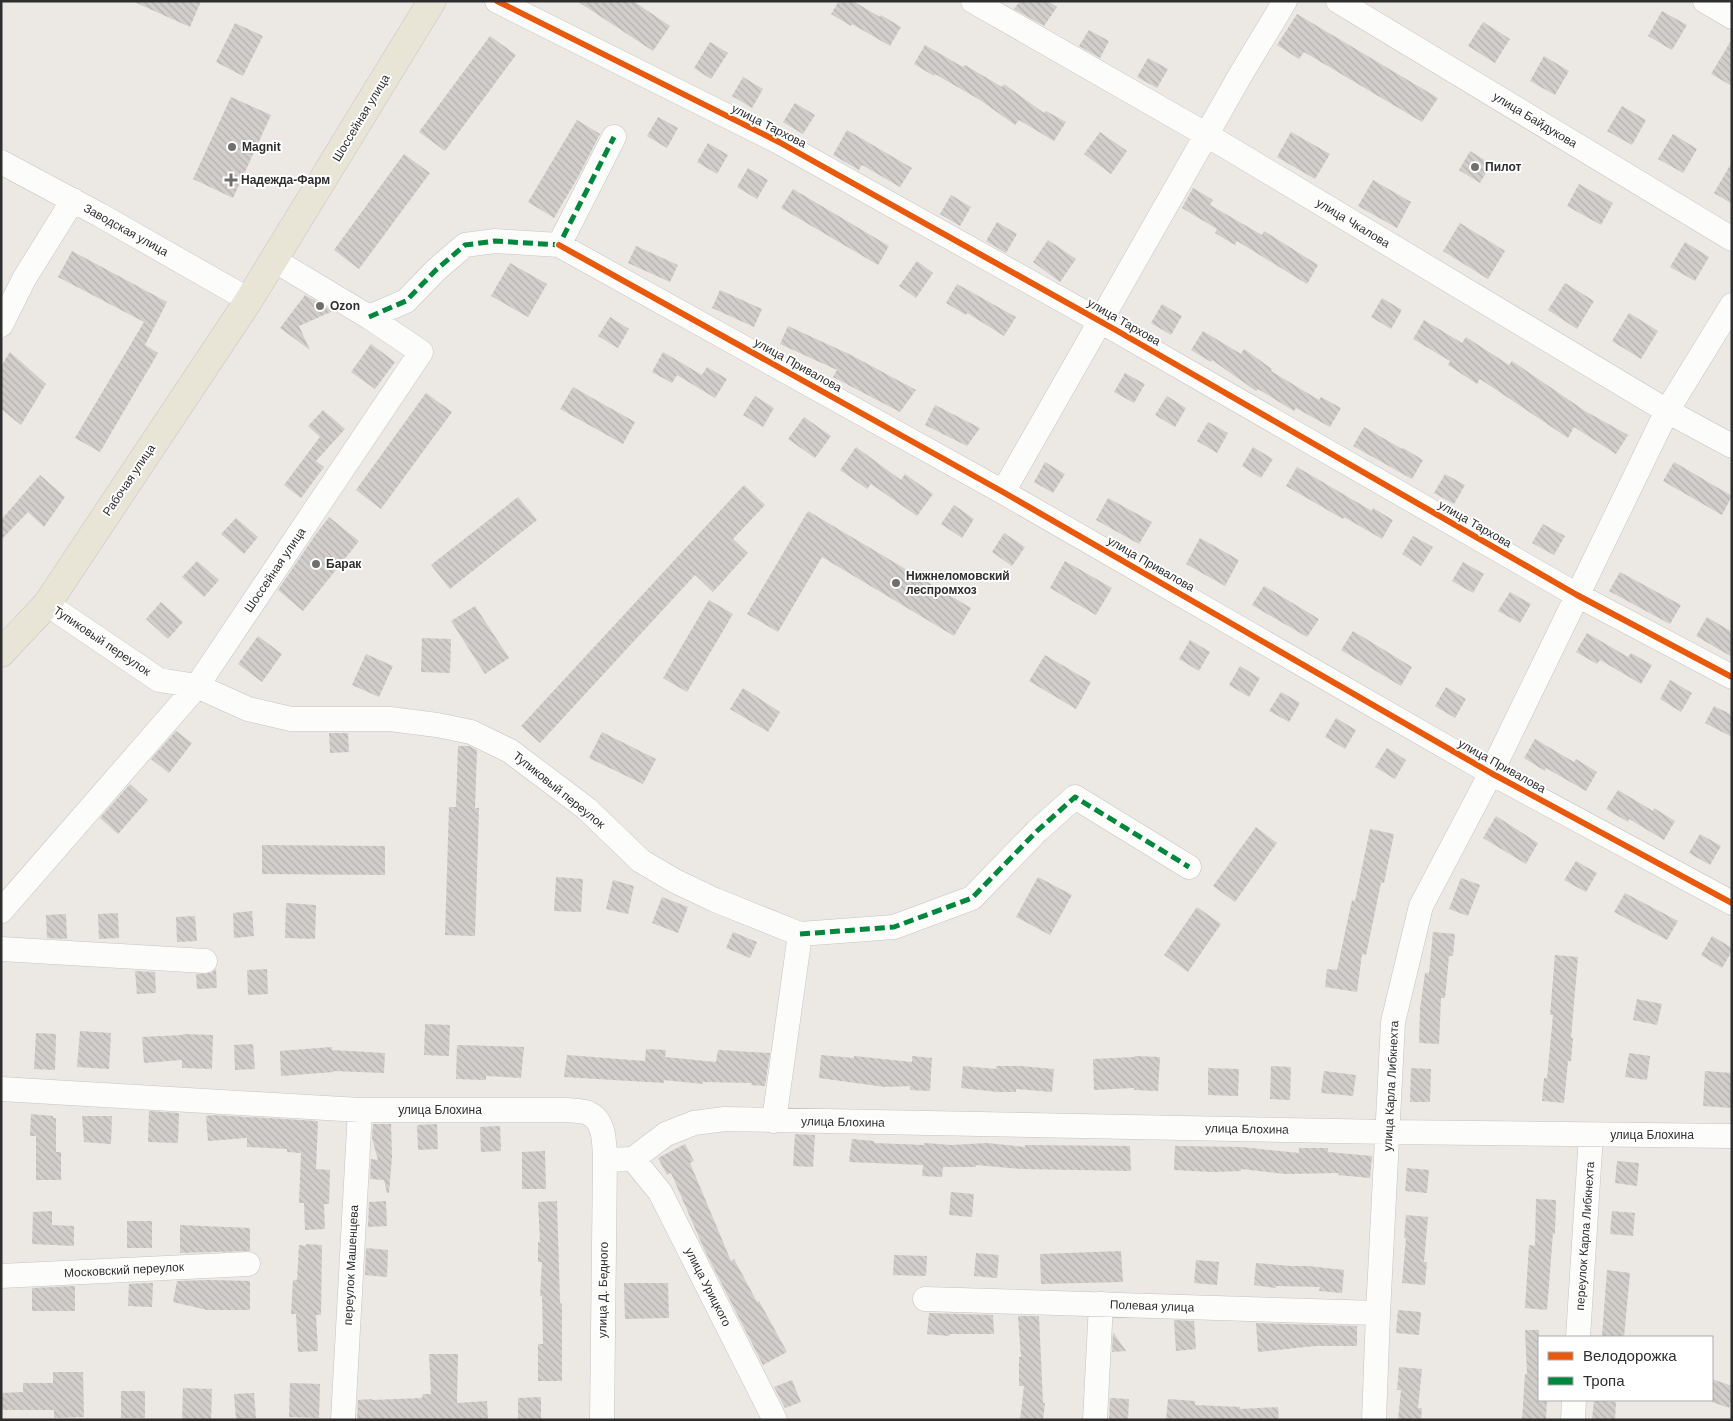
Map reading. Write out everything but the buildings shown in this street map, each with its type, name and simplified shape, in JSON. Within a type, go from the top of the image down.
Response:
[{"type":"main road","name":"Шоссейная улица","points":[[249,300],[432,1]]},
{"type":"main road","name":"Рабочая улица","points":[[1,653],[46,604],[249,300]]},
{"type":"street","name":"улица Тархова","points":[[497,1],[779,142],[1100,321],[1577,595],[1732,678]]},
{"type":"street","name":"улица Чкалова","points":[[973,1],[1207,135],[1667,411],[1732,446]]},
{"type":"street","points":[[1003,492],[1285,1]]},
{"type":"street","name":"улица Байдукова","points":[[1338,1],[1732,239]]},
{"type":"street","points":[[1705,1],[1732,17]]},
{"type":"street","points":[[369,317],[406,301],[436,270],[465,245],[495,241],[559,244],[614,137]]},
{"type":"street","name":"Заводская улица","points":[[1,162],[73,200],[249,300]]},
{"type":"street","points":[[1,325],[24,279],[73,200]]},
{"type":"street","name":"улица Привалова","points":[[559,244],[1003,492],[1491,773],[1732,903]]},
{"type":"street","name":"Шоссейная улица","points":[[1,911],[197,686],[421,352],[369,317],[274,260]]},
{"type":"street","name":"улица Карла Либкнехта","points":[[1374,1420],[1393,1022],[1421,906],[1491,773],[1667,411],[1732,305]]},
{"type":"street","name":"Тупиковый переулок","points":[[46,604],[159,680],[197,686],[248,709],[291,719],[390,719],[471,732],[510,750],[587,809],[642,861],[666,876],[715,900],[800,934]]},
{"type":"street","points":[[774,1121],[800,934],[894,927],[972,898],[1037,831],[1075,797],[1189,867]]},
{"type":"street","points":[[1,949],[205,961]]},
{"type":"street","name":"улица Блохина","points":[[1,1089],[360,1110],[568,1110],[589,1113],[598,1122],[604,1136],[605,1160]]},
{"type":"street","name":"переулок Машенцева","points":[[343,1420],[360,1110]]},
{"type":"street","name":"улица Блохина","points":[[633,1159],[666,1134],[694,1123],[725,1119],[1388,1132],[1732,1136]]},
{"type":"street","name":"переулок Карла Либкнехта","points":[[1578,1336],[1591,1134]]},
{"type":"street","points":[[605,1160],[633,1159]]},
{"type":"street","name":"улица Урицкого","points":[[633,1159],[660,1192],[775,1420]]},
{"type":"street","name":"улица Д. Бедного","points":[[602,1420],[605,1160]]},
{"type":"street","name":"Московский переулок","points":[[1,1276],[248,1264]]},
{"type":"street","name":"Полевая улица","points":[[926,1299],[1378,1313]]},
{"type":"street","points":[[1095,1420],[1100,1304]]},
{"type":"street","points":[[1573,1420],[1574,1401]]},
{"type":"marked path","points":[[369,317],[406,301],[436,270],[465,245],[495,241],[559,245],[614,137]]},
{"type":"marked path","points":[[800,934],[894,927],[972,898],[1037,831],[1075,797],[1189,867]]},
{"type":"cycle path","points":[[497,1],[779,142],[1114,329],[1577,595],[1732,677]]},
{"type":"cycle path","points":[[559,245],[1003,492],[1491,773],[1732,903]]},
{"type":"place","name":"Magnit","points":[[232,147]]},
{"type":"place","name":"Пилот","points":[[1475,167]]},
{"type":"place","name":"Надежда-Фарм","points":[[231,180]]},
{"type":"place","name":"Ozon","points":[[320,306]]},
{"type":"place","name":"Барак","points":[[316,564]]},
{"type":"place","name":"Нижнеломовский леспромхоз","points":[[896,583]]}]
